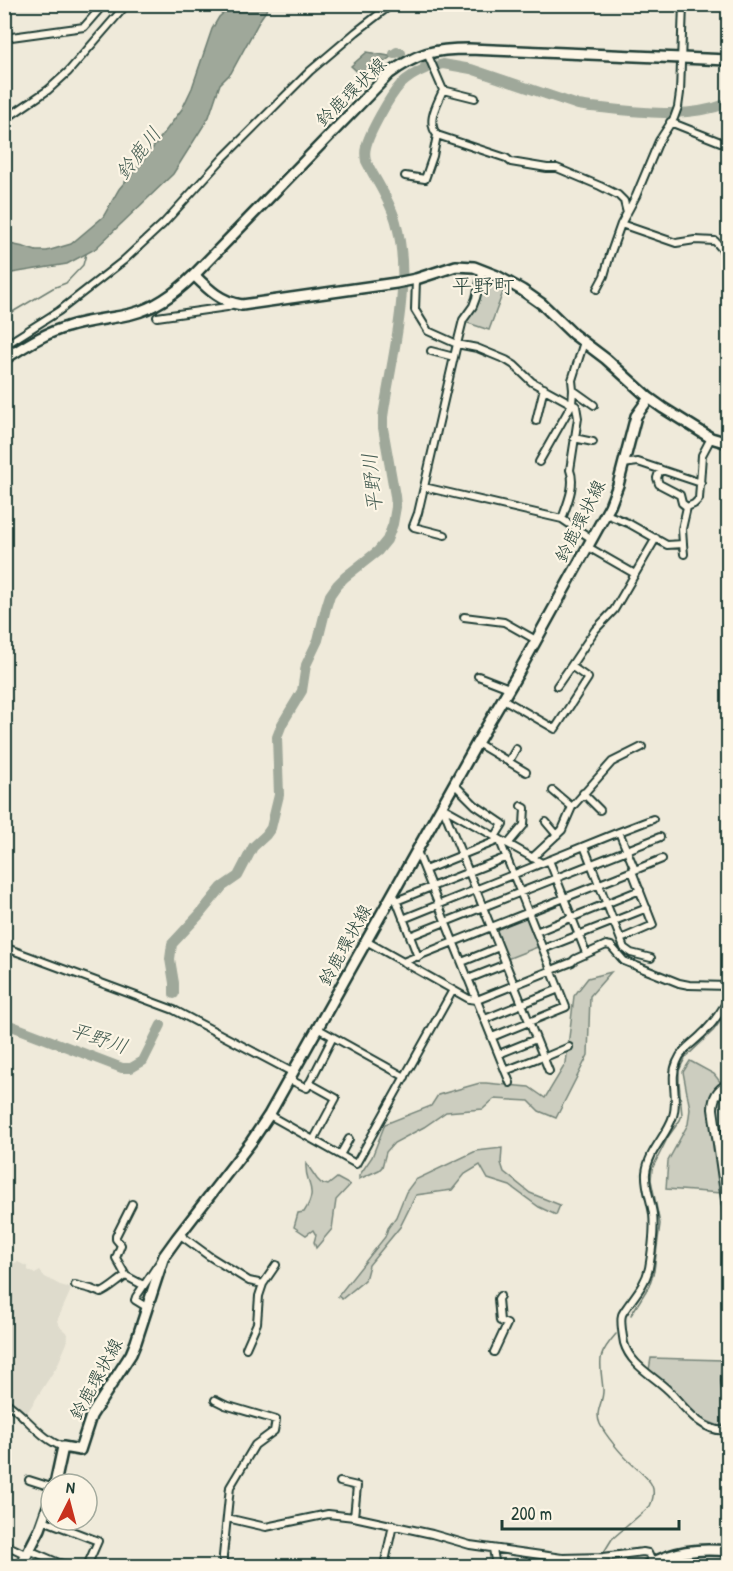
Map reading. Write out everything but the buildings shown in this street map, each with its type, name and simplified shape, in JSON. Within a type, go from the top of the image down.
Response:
[{"type":"main road","name":"鈴鹿環状線","points":[[4,359],[57,330],[150,308],[176,291],[389,75],[417,56],[429,57],[448,49],[469,49],[729,60]]},
{"type":"main road","points":[[194,275],[218,297],[233,304],[242,305],[406,281],[456,266],[474,267],[522,290],[542,304],[650,398],[711,438],[729,443]]},
{"type":"main road","name":"鈴鹿環状線","points":[[63,1447],[80,1450],[91,1416],[130,1354],[148,1308],[164,1256],[269,1115],[366,941],[394,897],[454,784],[606,514],[618,485],[636,416],[650,398]]},
{"type":"main road","points":[[58,1472],[63,1447]]},
{"type":"main road","points":[[21,1566],[39,1529]]},
{"type":"main road","points":[[651,1565],[683,1551],[706,1549],[728,1551]]},
{"type":"street","points":[[4,38],[84,27],[104,4]]},
{"type":"street","points":[[4,120],[48,90],[68,72],[127,4]]},
{"type":"street","points":[[14,354],[7,344],[59,311],[123,261],[163,224],[240,140],[309,71],[393,4]]},
{"type":"street","points":[[597,289],[604,276],[621,224],[659,141],[678,107],[681,93],[683,4]]},
{"type":"street","points":[[429,57],[443,90],[432,118],[432,127],[437,135],[506,158],[511,162],[557,168],[578,176],[618,195],[624,201],[627,213]]},
{"type":"street","points":[[443,90],[475,98]]},
{"type":"street","points":[[672,120],[729,145]]},
{"type":"street","points":[[405,176],[425,179],[437,135]]},
{"type":"street","points":[[621,224],[676,243],[695,240],[715,241],[729,256]]},
{"type":"street","points":[[445,535],[412,526],[418,513],[463,320],[476,298],[483,270]]},
{"type":"street","points":[[406,281],[415,310],[428,332],[506,360],[532,382],[576,406],[578,418],[570,470],[571,486],[562,519]]},
{"type":"street","points":[[157,317],[227,307],[233,304]]},
{"type":"street","points":[[539,462],[572,404],[572,380],[584,342]]},
{"type":"street","points":[[431,351],[454,357]]},
{"type":"street","points":[[536,421],[544,388]]},
{"type":"street","points":[[573,390],[594,405]]},
{"type":"street","points":[[574,438],[593,442]]},
{"type":"street","points":[[687,507],[699,499],[702,454],[711,438]]},
{"type":"street","points":[[623,464],[637,462],[701,483]]},
{"type":"street","points":[[660,469],[657,478],[659,484],[680,495],[687,507]]},
{"type":"street","points":[[424,487],[562,519],[590,543],[635,574]]},
{"type":"street","points":[[684,554],[682,529],[687,507]]},
{"type":"street","points":[[606,514],[633,525],[667,545],[683,544]]},
{"type":"street","points":[[557,686],[595,630],[614,610],[656,538]]},
{"type":"street","points":[[464,617],[504,622],[536,640]]},
{"type":"street","points":[[503,699],[555,729],[588,678],[571,666]]},
{"type":"street","points":[[478,676],[509,688]]},
{"type":"street","points":[[477,743],[526,772]]},
{"type":"street","points":[[532,858],[557,835],[565,825],[572,807],[612,762],[642,747]]},
{"type":"street","points":[[509,761],[516,749]]},
{"type":"street","points":[[454,784],[475,805],[503,824],[498,840],[507,857],[566,1007],[492,1037]]},
{"type":"street","points":[[553,791],[572,807]]},
{"type":"street","points":[[583,793],[600,810]]},
{"type":"street","points":[[508,844],[524,825],[525,808],[521,806]]},
{"type":"street","points":[[443,807],[498,840],[532,858],[546,862],[556,878],[586,953]]},
{"type":"street","points":[[443,807],[549,1071]]},
{"type":"street","points":[[403,919],[652,819]]},
{"type":"street","points":[[546,822],[557,835]]},
{"type":"street","points":[[619,832],[654,925],[621,939]]},
{"type":"street","points":[[410,936],[660,837]]},
{"type":"street","points":[[425,870],[498,840]]},
{"type":"street","points":[[584,846],[624,948],[639,956],[651,958]]},
{"type":"street","points":[[417,851],[510,1083]]},
{"type":"street","points":[[418,957],[394,897],[432,887],[507,857]]},
{"type":"street","points":[[403,962],[662,860]]},
{"type":"street","points":[[536,932],[640,890]]},
{"type":"street","points":[[543,949],[647,908]]},
{"type":"street","points":[[366,941],[469,999],[477,1000],[572,962],[602,946],[611,946],[624,961],[679,983],[729,987]]},
{"type":"street","points":[[4,946],[174,1010],[290,1075],[306,1088],[333,1037]]},
{"type":"street","points":[[462,962],[499,947]]},
{"type":"street","points":[[468,979],[506,964]]},
{"type":"street","points":[[485,1019],[559,989]]},
{"type":"street","points":[[269,1115],[356,1164],[453,990]]},
{"type":"street","points":[[729,999],[710,1027],[682,1052],[675,1067],[673,1116],[650,1159],[646,1173],[654,1224],[647,1276],[622,1316],[623,1340],[627,1352],[636,1364],[668,1389],[693,1417],[708,1426],[723,1431],[729,1430]]},
{"type":"street","points":[[317,1028],[405,1077]]},
{"type":"street","points":[[499,1054],[536,1039]]},
{"type":"street","points":[[506,1071],[569,1047]]},
{"type":"street","points":[[309,1083],[336,1098],[314,1139]]},
{"type":"street","points":[[729,1084],[718,1091],[713,1108],[729,1214]]},
{"type":"street","points":[[340,1155],[349,1139]]},
{"type":"street","points":[[132,1203],[116,1236],[121,1245],[116,1258],[126,1276],[143,1286]]},
{"type":"street","points":[[179,1234],[242,1277],[263,1284]]},
{"type":"street","points":[[148,1308],[135,1300],[164,1256]]},
{"type":"street","points":[[246,1348],[257,1323],[258,1296],[276,1265]]},
{"type":"street","points":[[75,1286],[101,1293],[126,1276]]},
{"type":"street","points":[[494,1352],[507,1324],[500,1321],[498,1299],[500,1296]]},
{"type":"street","points":[[729,1347],[726,1381],[729,1401]]},
{"type":"street","points":[[215,1400],[276,1420],[274,1431],[255,1445],[231,1487],[223,1566]]},
{"type":"street","points":[[4,1401],[50,1440],[63,1447]]},
{"type":"street","points":[[29,1480],[39,1483]]},
{"type":"street","points":[[340,1482],[357,1486],[354,1517]]},
{"type":"street","points":[[227,1518],[266,1527],[328,1514],[393,1525],[470,1545],[562,1558],[603,1557],[643,1552],[648,1553],[651,1565]]},
{"type":"street","points":[[384,1566],[393,1525]]},
{"type":"street","points":[[74,1532],[98,1541],[87,1566]]},
{"type":"street","points":[[4,1544],[72,1566]]},
{"type":"street","points":[[728,1551],[729,1544]]},
{"type":"street","points":[[493,1549],[496,1566]]},
{"type":"street","points":[[554,1566],[562,1558]]},
{"type":"shaded area","points":[[234,4],[270,5],[231,73],[220,84],[209,117],[173,174],[95,249],[67,264],[12,273],[5,268],[5,243],[36,251],[47,251],[71,244],[103,217],[119,189],[182,109],[192,88],[212,29],[219,17]]},
{"type":"shaded area","points":[[367,52],[389,56],[395,54],[363,77],[351,66]]},
{"type":"shaded area","points":[[484,272],[506,284],[489,330],[465,322]]},
{"type":"shaded area","points":[[527,916],[540,946],[507,959],[496,931],[497,928]]},
{"type":"shaded area","points":[[611,972],[590,996],[588,1055],[556,1118],[539,1111],[529,1101],[494,1099],[483,1109],[446,1112],[394,1143],[386,1152],[382,1167],[359,1179],[372,1157],[385,1124],[431,1106],[438,1095],[486,1083],[529,1087],[545,1098],[566,1063],[574,996],[588,978]]},
{"type":"shaded area","points":[[690,1061],[714,1074],[721,1083],[712,1094],[709,1106],[721,1193],[666,1189],[668,1161],[688,1124],[690,1109],[683,1072]]},
{"type":"shaded area","points":[[502,1148],[501,1163],[504,1172],[530,1193],[560,1205],[556,1215],[539,1207],[510,1186],[488,1179],[480,1165],[465,1174],[452,1190],[416,1195],[400,1227],[369,1265],[365,1280],[342,1299],[338,1296],[385,1237],[406,1192],[415,1180],[476,1151]]},
{"type":"shaded area","points":[[306,1163],[321,1183],[328,1185],[337,1178],[350,1185],[336,1200],[332,1229],[316,1248],[314,1242],[316,1235],[313,1230],[306,1235],[294,1227],[298,1213],[304,1212],[311,1197]]},
{"type":"shaded area","points":[[18,1262],[35,1274],[40,1271],[45,1277],[71,1288],[57,1321],[68,1334],[67,1343],[57,1366],[27,1413],[5,1399],[5,1270],[12,1263]]},
{"type":"shaded area","points":[[651,1358],[723,1360],[723,1397],[728,1423],[719,1426],[702,1419],[693,1412],[649,1370]]},
{"type":"waterway","name":"平野川","points":[[394,54],[401,53]]},
{"type":"waterway","name":"平野川","points":[[425,66],[427,68],[443,64],[471,69],[578,105],[591,107],[678,113],[728,103]]},
{"type":"waterway","name":"平野川","points":[[174,994],[170,959],[172,944],[222,887],[238,876],[253,847],[271,828],[279,795],[277,737],[282,724],[302,691],[306,665],[318,640],[330,595],[345,577],[378,551],[387,540],[393,524],[395,496],[383,417],[402,295],[401,246],[396,222],[387,198],[366,161],[365,152],[375,124],[396,90],[416,73],[427,68]]},
{"type":"waterway","points":[[4,317],[53,288],[66,283],[83,265],[86,254]]},
{"type":"waterway","points":[[631,1315],[649,1286],[654,1271],[660,1224],[651,1180],[652,1169],[682,1115],[679,1071],[686,1057],[713,1031],[728,1011]]},
{"type":"waterway","name":"平野川","points":[[4,1023],[122,1068],[131,1068],[143,1061],[161,1025]]},
{"type":"waterway","points":[[604,1552],[612,1539],[650,1506],[653,1498],[650,1482],[614,1445],[602,1429],[598,1419],[603,1394],[602,1354],[616,1334]]},
{"type":"waterway","points":[[600,1562],[601,1566]]},
{"type":"district","name":"平野町","points":[[483,286]]},
{"type":"water label","name":"鈴鹿川","points":[[138,153]]}]
